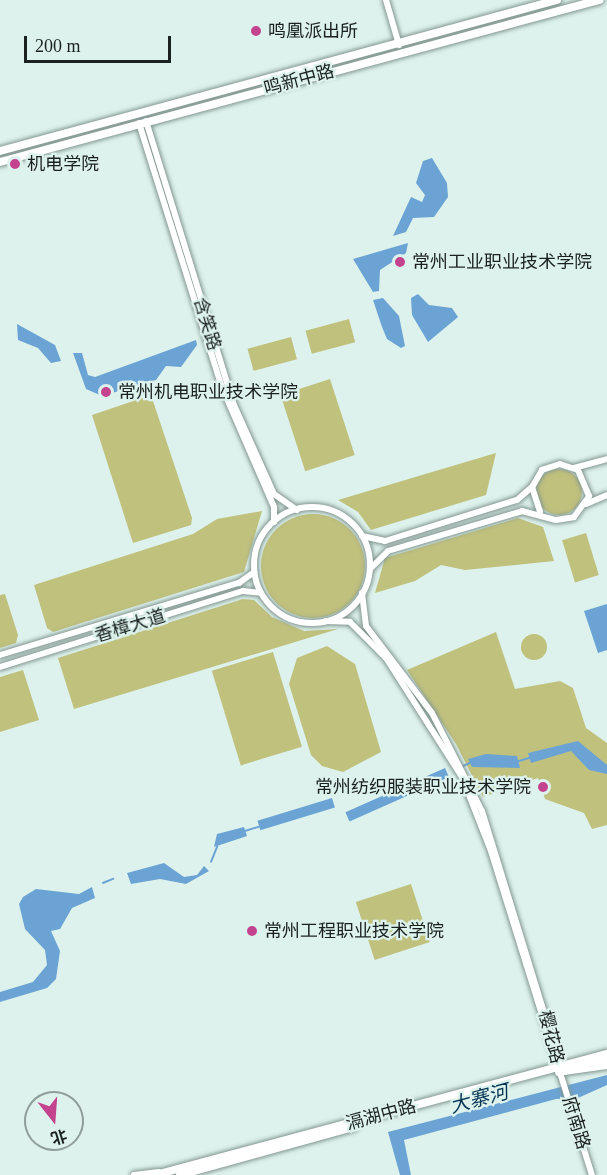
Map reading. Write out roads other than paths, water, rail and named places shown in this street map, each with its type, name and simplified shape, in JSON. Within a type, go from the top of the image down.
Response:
[{"type":"main road","name":"鸣新中路","points":[[0,151],[399,45],[557,0]]},
{"type":"main road","name":"鸣新中路","points":[[0,162],[599,0]]},
{"type":"main road","name":"滆湖中路","points":[[160,1174],[190,1173],[607,1054]]},
{"type":"main road","name":"滆湖中路","points":[[177,1173],[560,1069],[607,1060]]},
{"type":"street","points":[[387,0],[399,45]]},
{"type":"street","name":"含笑路","points":[[142,122],[234,405],[274,494],[297,510]]},
{"type":"street","name":"含笑路","points":[[142,122],[221,385],[274,507],[274,522]]},
{"type":"street","points":[[607,459],[574,468],[551,465],[517,500],[385,540],[362,536],[337,513],[297,510],[274,522],[259,541],[254,572],[261,593],[286,617],[326,621],[350,609],[362,593],[369,570],[388,551],[522,511],[540,512],[565,520],[586,504],[607,495]]},
{"type":"street","points":[[574,468],[588,487],[586,504]]},
{"type":"street","points":[[532,487],[540,512]]},
{"type":"street","points":[[362,536],[369,570]]},
{"type":"street","name":"香樟大道","points":[[0,655],[239,583],[254,572]]},
{"type":"street","name":"香樟大道","points":[[0,666],[243,591],[261,593]]},
{"type":"street","name":"樱花路","points":[[362,593],[366,626],[410,680],[462,772],[491,851],[560,1069]]},
{"type":"street","name":"樱花路","points":[[326,621],[359,628],[405,684],[457,762]]},
{"type":"street","points":[[560,1069],[576,1074],[607,1066]]},
{"type":"street","name":"府南路","points":[[560,1069],[592,1175]]},
{"type":"street","points":[[134,1175],[160,1174]]},
{"type":"water","points":[[432,158],[447,183],[448,197],[434,217],[413,218],[406,232],[393,236],[411,197],[422,202],[425,195],[416,183],[423,161]]},
{"type":"water","points":[[408,243],[406,253],[380,270],[379,291],[373,292],[353,259]]},
{"type":"water","points":[[418,294],[429,305],[452,308],[458,317],[428,342],[412,315],[411,298]]},
{"type":"water","points":[[383,298],[399,316],[405,346],[401,348],[387,339],[382,327],[373,300]]},
{"type":"water","points":[[17,324],[55,345],[61,361],[51,363],[38,348],[18,340]]},
{"type":"water","points":[[196,340],[197,345],[181,367],[166,366],[156,380],[102,396],[86,389],[73,353],[82,353],[88,375],[95,377]]},
{"type":"water","points":[[607,604],[607,650],[598,653],[584,611]]},
{"type":"water","points":[[578,741],[607,765],[607,774],[589,770],[571,751],[531,763],[528,753]]},
{"type":"water","points":[[486,754],[517,756],[520,768],[472,767],[468,759]]},
{"type":"water","points":[[445,768],[449,777],[349,821],[345,812]]},
{"type":"water","points":[[332,798],[335,808],[260,830],[257,821]]},
{"type":"water","points":[[244,827],[247,836],[214,847],[217,834]]},
{"type":"water","points":[[164,863],[184,877],[197,875],[204,866],[209,871],[186,884],[160,879],[131,884],[127,873]]},
{"type":"water","points":[[92,887],[95,898],[72,908],[60,929],[51,931],[60,951],[56,979],[47,988],[0,1002],[0,992],[33,982],[47,965],[45,950],[25,929],[19,904],[23,897],[36,889],[79,894]]},
{"type":"water","points":[[607,1075],[607,1085],[578,1098],[556,1099],[404,1140],[411,1175],[400,1175],[388,1132]]},
{"type":"waterway","points":[[516,762],[529,758]]},
{"type":"waterway","points":[[461,767],[470,763]]},
{"type":"waterway","points":[[245,831],[261,826]]},
{"type":"waterway","points":[[211,862],[217,847]]},
{"type":"waterway","points":[[103,883],[113,879]]},
{"type":"place","name":"鸣凰派出所","points":[[256,31]]},
{"type":"place","name":"机电学院","points":[[15,164]]},
{"type":"place","name":"常州工业职业技术学院","points":[[400,262]]},
{"type":"place","name":"常州机电职业技术学院","points":[[106,392]]},
{"type":"place","name":"常州纺织服装职业技术学院","points":[[543,787]]},
{"type":"place","name":"常州工程职业技术学院","points":[[252,931]]},
{"type":"water label","name":"大寨河","points":[[479,1099]]}]
